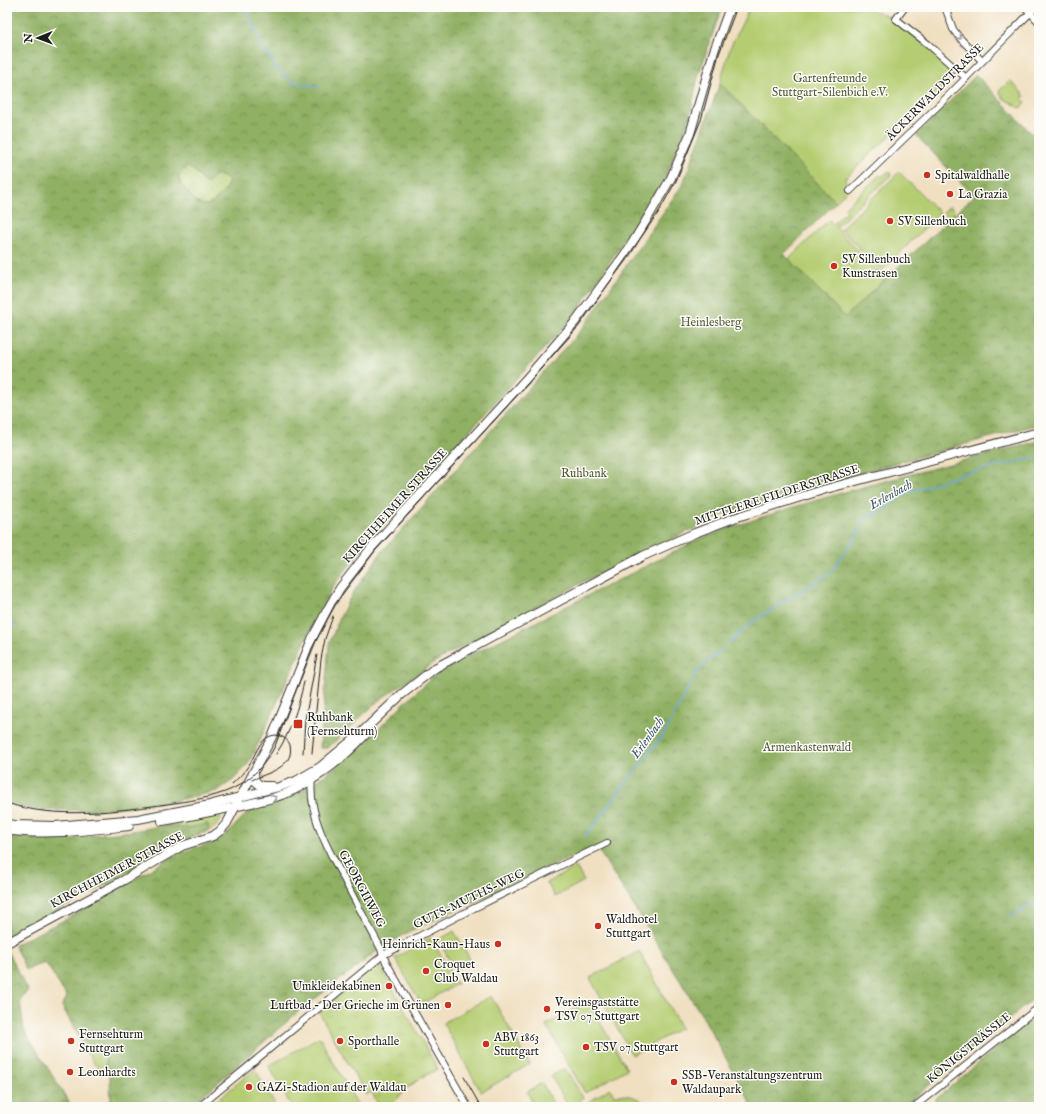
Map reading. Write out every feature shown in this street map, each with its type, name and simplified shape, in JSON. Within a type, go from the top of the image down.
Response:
[{"type":"main road","name":"KIRCHHEIMER STRASSE","points":[[7,943],[124,880],[182,846],[213,836],[227,823],[278,724],[312,639],[340,588],[372,547],[526,379],[574,323],[628,250],[671,178],[690,134],[714,51],[730,7]]},
{"type":"main road","name":"MITTLERE FILDERSTRASSE","points":[[7,824],[55,826],[138,819],[169,814],[240,798],[296,781],[320,767],[363,731],[392,702],[435,668],[643,556],[734,518],[826,489],[1039,432]]},
{"type":"main road","name":"MITTLERE FILDERSTRASSE","points":[[7,830],[50,832],[108,828],[168,820],[276,798],[295,790],[312,780],[348,753],[368,733],[392,702]]},
{"type":"main road","points":[[312,780],[320,767]]},
{"type":"main road","points":[[254,773],[255,780],[261,786],[278,787]]},
{"type":"street","points":[[905,7],[898,16],[966,78]]},
{"type":"street","points":[[945,7],[953,29],[982,61]]},
{"type":"street","points":[[1025,7],[1039,22]]},
{"type":"street","name":"ÄCKERWALDSTRASSE","points":[[850,191],[966,78],[1036,7]]},
{"type":"street","name":"GEORGIIWEG","points":[[312,780],[312,797],[322,836],[380,947],[386,962],[468,1107]]},
{"type":"street","name":"GUTS-MUTHS-WEG","points":[[199,1107],[383,955],[466,912],[607,843]]},
{"type":"street","name":"KÖNIGSTRÄSSLE","points":[[914,1107],[1039,1006]]},
{"type":"green space","points":[[7,7],[723,7],[698,77],[688,123],[665,178],[574,316],[368,542],[334,585],[314,622],[246,767],[233,780],[217,791],[174,801],[89,810],[44,810],[26,808],[7,802]],"holes":[[[188,167],[195,171],[205,183],[208,183],[217,174],[229,180],[225,191],[211,204],[203,205],[197,203],[184,189],[180,182],[179,176],[183,170]]]},
{"type":"green space","name":"Gartenfreunde Stuttgart-Silenbich e.V.","points":[[750,7],[865,7],[889,17],[926,45],[957,73],[845,178],[848,189],[836,202],[720,83],[730,48]]},
{"type":"green space","name":"Heinlesberg","points":[[976,75],[1039,141],[1039,424],[874,469],[724,514],[585,581],[441,658],[379,700],[328,748],[320,748],[329,644],[340,617],[352,594],[381,553],[582,329],[683,184],[720,83],[836,202],[784,254],[845,317],[974,196],[916,135]]},
{"type":"green space","points":[[1010,80],[1025,96],[1022,99],[1026,103],[1020,108],[1003,98],[999,91]]},
{"type":"green space","points":[[188,167],[195,171],[205,183],[208,183],[217,174],[230,180],[225,191],[211,204],[199,204],[184,189],[179,179],[180,173]]},
{"type":"green space","points":[[889,171],[892,174],[837,226],[834,223],[847,211],[844,208],[880,175],[882,177]]},
{"type":"green space","name":"SV Sillenbuch","points":[[899,172],[940,213],[881,271],[841,229]]},
{"type":"green space","points":[[950,206],[955,212],[949,218],[943,212]]},
{"type":"green space","name":"SV Sillenbuch Kunstrasen","points":[[829,220],[885,279],[845,317],[789,259]]},
{"type":"green space","name":"Armenkastenwald","points":[[1039,441],[1039,994],[903,1107],[753,1107],[704,1019],[596,846],[412,930],[380,949],[300,1010],[190,1107],[111,1107],[110,1078],[106,1059],[99,1046],[85,1048],[62,1006],[67,997],[45,962],[26,970],[14,945],[74,915],[180,852],[214,843],[227,834],[247,813],[299,793],[320,779],[364,744],[403,704],[433,677],[465,658],[697,540],[824,498]]},
{"type":"green space","points":[[218,815],[221,817],[218,824],[208,831],[208,824],[188,828],[163,826]]},
{"type":"green space","points":[[208,824],[208,831],[182,840],[108,884],[7,938],[7,837],[67,837],[118,833],[163,826],[188,828]]},
{"type":"green space","points":[[576,867],[584,881],[555,897],[547,883]]},
{"type":"green space","points":[[454,931],[471,961],[455,970],[438,940]]},
{"type":"green space","name":"Croquet Club Waldau","points":[[431,938],[457,984],[421,1004],[395,958]]},
{"type":"green space","points":[[7,951],[28,990],[20,1001],[24,1030],[72,1107],[7,1107]]},
{"type":"green space","points":[[639,951],[681,1028],[632,1055],[590,978]]},
{"type":"green space","points":[[374,966],[380,966],[438,1069],[425,1075],[407,1088],[392,1103],[385,1107],[380,1107],[371,1092],[366,1095],[320,1014],[321,1010]]},
{"type":"green space","name":"ABV 1863 Stuttgart","points":[[491,996],[530,1064],[481,1092],[443,1023]]},
{"type":"green space","name":"TSV 07 Stuttgart","points":[[588,1001],[627,1069],[585,1093],[546,1025]]},
{"type":"green space","points":[[1039,1012],[1039,1107],[939,1107],[935,1100]]},
{"type":"green space","points":[[319,1037],[359,1107],[292,1107],[269,1066]]},
{"type":"green space","points":[[98,1046],[106,1059],[106,1066],[100,1071],[87,1054],[85,1048]]},
{"type":"green space","points":[[565,1068],[583,1098],[569,1107],[551,1076]]},
{"type":"green space","name":"GAZi-Stadion auf der Waldau","points":[[255,1069],[276,1107],[209,1107]]},
{"type":"green space","points":[[542,1083],[555,1107],[535,1107],[527,1092]]},
{"type":"green space","points":[[610,1088],[614,1095],[633,1097],[642,1101],[649,1107],[581,1107]]},
{"type":"waterway","points":[[244,7],[255,28],[261,45],[278,69],[292,82],[319,87]]},
{"type":"waterway","name":"Erlenbach","points":[[728,644],[752,622],[830,573],[859,533],[863,519],[882,511],[906,493],[964,474],[1033,458],[1039,455]]},
{"type":"waterway","points":[[7,624],[15,626]]},
{"type":"waterway","name":"Erlenbach","points":[[585,837],[667,729],[698,670],[722,649]]},
{"type":"waterway","points":[[1011,916],[1039,901]]},
{"type":"tram line","points":[[7,803],[26,808],[66,813],[148,807],[217,795],[246,781],[257,771],[275,746],[312,648],[335,604],[375,551],[579,326],[658,213],[676,181],[701,120],[719,54],[737,7]]},
{"type":"tram line","points":[[312,753],[321,659],[325,639],[333,616]]},
{"type":"tram line","points":[[303,753],[305,720],[317,655]]},
{"type":"tram line","points":[[276,754],[286,737],[293,720],[304,682]]},
{"type":"tram line","points":[[232,784],[247,768],[262,742],[271,736],[276,735],[286,739],[290,745],[290,753],[284,764],[271,772],[252,780]]},
{"type":"tram line","points":[[464,1077],[481,1107]]},
{"type":"place","name":"Spitalwaldhalle","points":[[927,175]]},
{"type":"place","name":"La Grazia","points":[[950,194]]},
{"type":"place","name":"SV Sillenbuch","points":[[890,221]]},
{"type":"place","name":"SV Sillenbuch Kunstrasen","points":[[834,266]]},
{"type":"place","name":"Ruhbank (Fernsehturm)","points":[[298,724]]},
{"type":"place","name":"Waldhotel Stuttgart","points":[[598,926]]},
{"type":"place","name":"Heinrich-Kaun-Haus","points":[[498,944]]},
{"type":"place","name":"Croquet Club Waldau","points":[[426,971]]},
{"type":"place","name":"Umkleidekabinen","points":[[389,986]]},
{"type":"place","name":"Luftbad - Der Grieche im Grünen","points":[[448,1005]]},
{"type":"place","name":"Vereinsgaststätte TSV 07 Stuttgart","points":[[547,1009]]},
{"type":"place","name":"Fernsehturm Stuttgart","points":[[71,1041]]},
{"type":"place","name":"Sporthalle","points":[[340,1041]]},
{"type":"place","name":"ABV 1863 Stuttgart","points":[[486,1044]]},
{"type":"place","name":"TSV 07 Stuttgart","points":[[586,1047]]},
{"type":"place","name":"Leonhardts","points":[[70,1072]]},
{"type":"place","name":"SSB-Veranstaltungszentrum Waldaupark","points":[[674,1082]]},
{"type":"place","name":"GAZi-Stadion auf der Waldau","points":[[249,1087]]},
{"type":"park label","name":"Ruhbank","points":[[584,473]]}]
